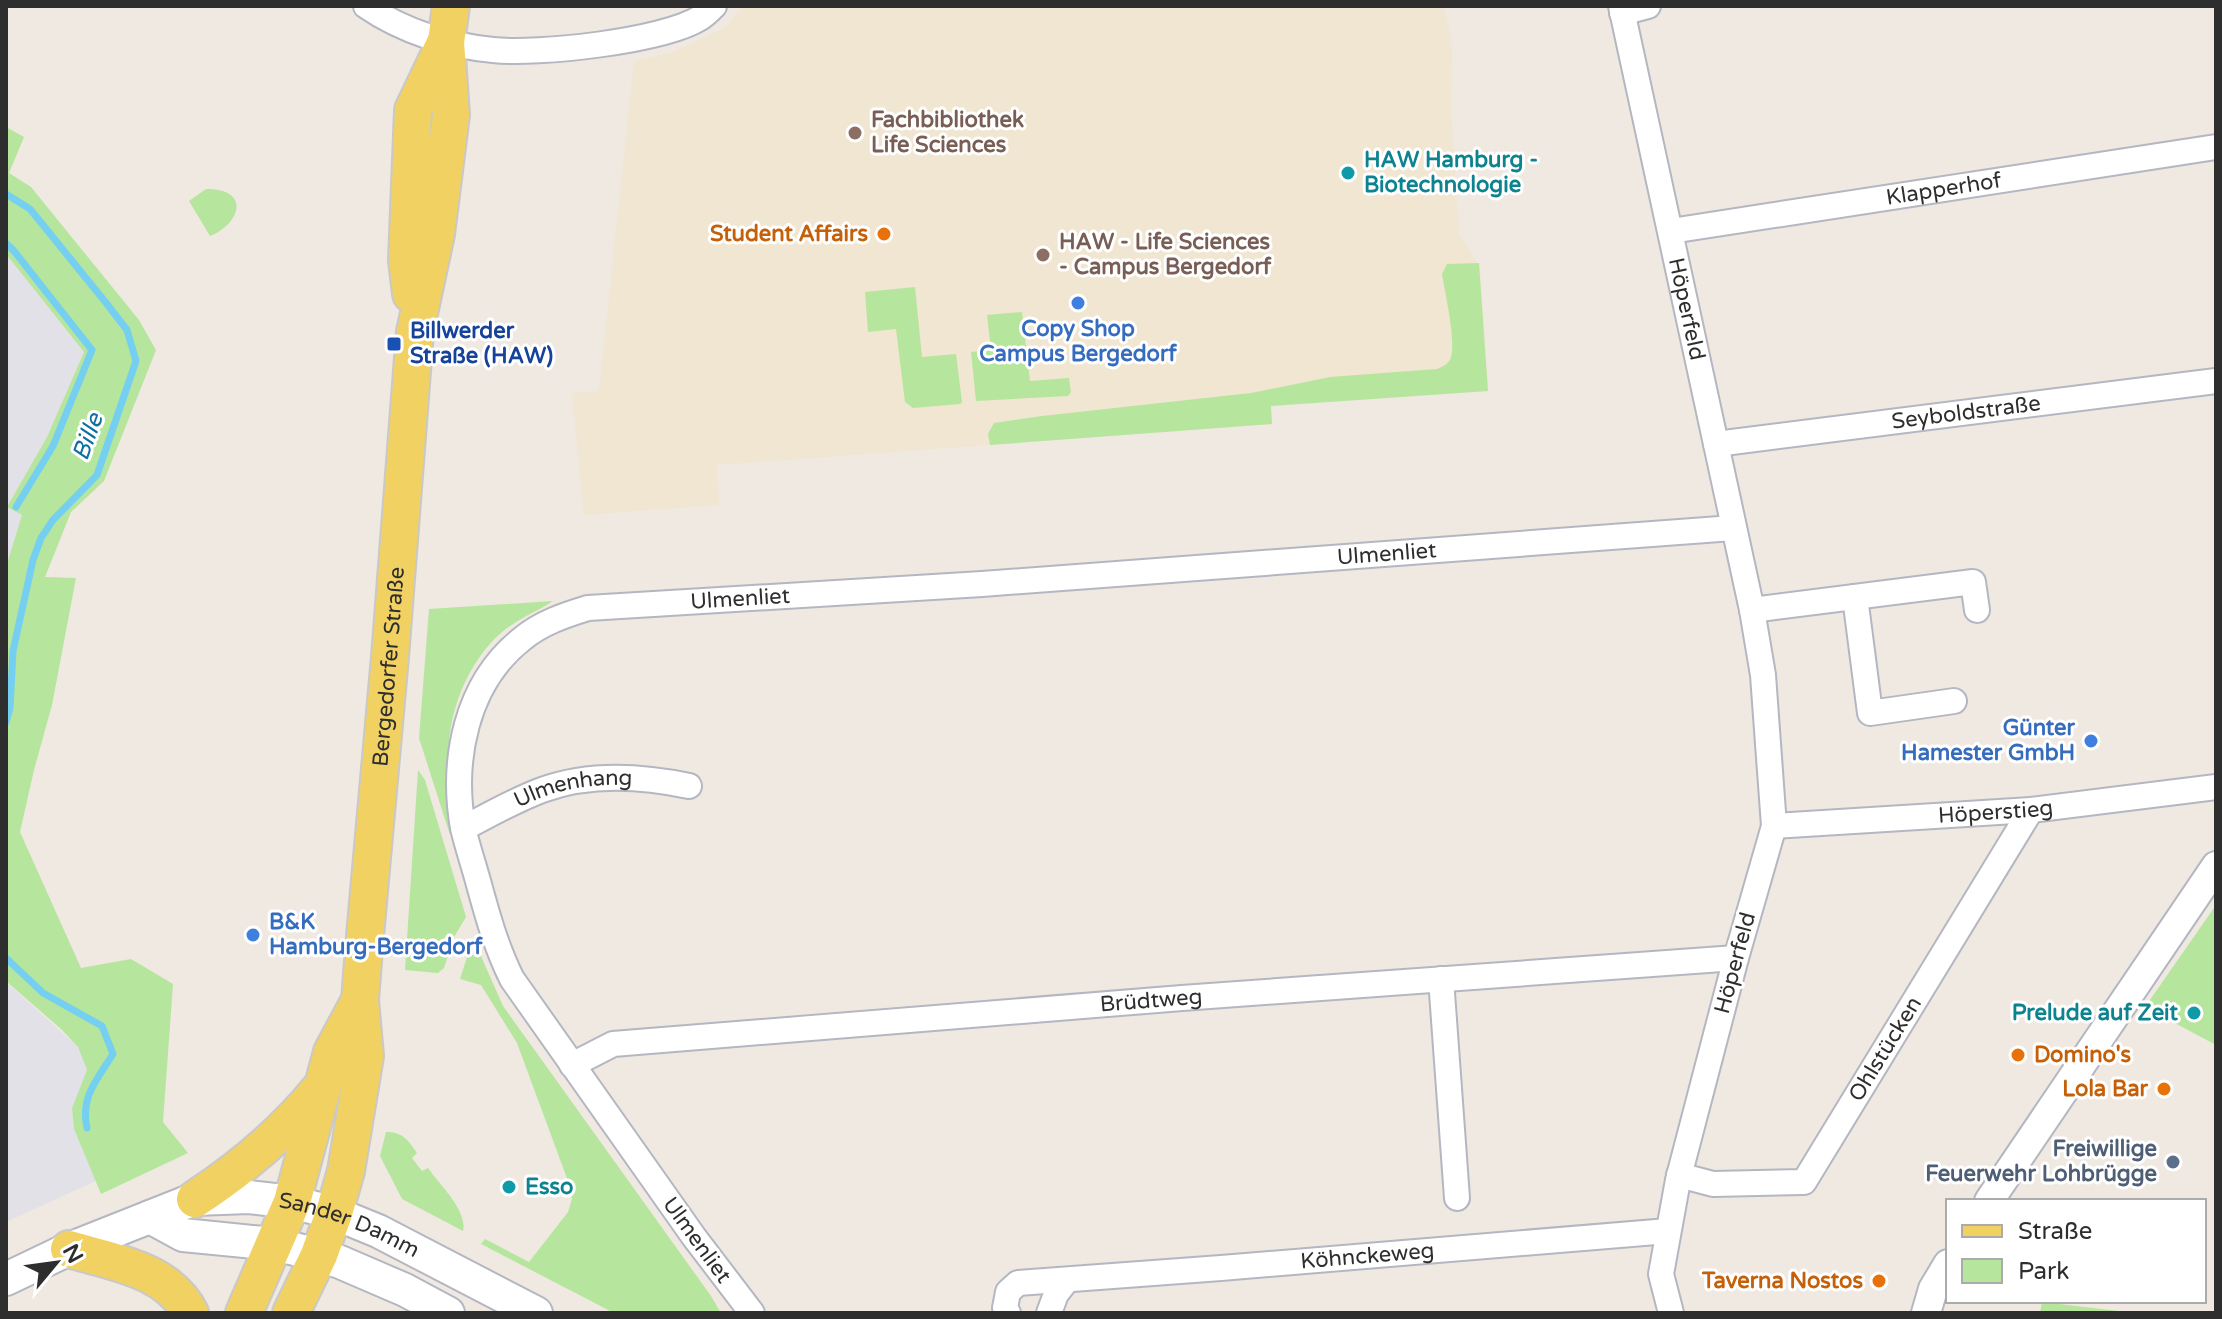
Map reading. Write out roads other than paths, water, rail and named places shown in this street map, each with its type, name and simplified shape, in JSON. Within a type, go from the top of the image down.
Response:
[{"type":"main road","name":"Bergedorfer Straße","points":[[291,1313],[319,1255],[334,1213],[346,1171],[365,1056],[360,1000],[415,332],[436,234],[451,115],[446,42],[451,6]]},
{"type":"main road","name":"Bergedorfer Straße","points":[[244,1313],[292,1202],[332,1052],[360,1000]]},
{"type":"main road","points":[[195,1199],[263,1149],[295,1119],[325,1083]]},
{"type":"main road","name":"Sander Damm","points":[[6,1279],[69,1249],[195,1199],[249,1197],[292,1202],[334,1213],[378,1231],[536,1313]]},
{"type":"main road","name":"Sander Damm","points":[[150,1217],[183,1235],[274,1244],[319,1255],[405,1290],[448,1313]]},
{"type":"main road","points":[[69,1249],[137,1269],[157,1279],[172,1289],[190,1313]]},
{"type":"street","points":[[366,6],[384,18],[446,42],[495,51],[567,48],[638,38],[699,19],[714,6]]},
{"type":"street","points":[[1622,9],[1648,6]]},
{"type":"street","name":"Höperfeld","points":[[1622,9],[1752,610],[1763,675],[1774,826],[1679,1175],[1661,1274],[1671,1313]]},
{"type":"street","name":"Klapperhof","points":[[1671,231],[2216,147]]},
{"type":"street","name":"Seyboldstraße","points":[[1716,444],[2216,381]]},
{"type":"street","name":"Ulmenliet","points":[[749,1311],[512,979],[485,908],[464,828],[460,758],[463,736],[479,693],[498,664],[521,639],[553,620],[588,608],[982,584],[1733,528]]},
{"type":"street","points":[[1752,610],[1973,582],[1977,610]]},
{"type":"street","points":[[1855,597],[1870,713],[1954,701]]},
{"type":"street","name":"Ulmenhang","points":[[464,828],[543,790],[572,782],[655,778],[689,786]]},
{"type":"street","name":"Höperstieg","points":[[1774,826],[2031,810],[2216,787]]},
{"type":"street","name":"Ohlstücken","points":[[1679,1175],[1713,1184],[1804,1182],[2031,810]]},
{"type":"street","points":[[1990,1199],[2216,866]]},
{"type":"street","name":"Brüdtweg","points":[[572,1065],[613,1044],[1151,1000],[1736,958]]},
{"type":"street","points":[[1441,979],[1457,1198]]},
{"type":"street","name":"Köhnckeweg","points":[[1008,1313],[1005,1308],[1008,1292],[1018,1283],[1668,1231]]},
{"type":"street","points":[[1926,1313],[1933,1289],[1946,1267]]},
{"type":"street","points":[[1049,1313],[1056,1294],[1067,1280]]},
{"type":"waterway","name":"Bille","points":[[6,194],[30,209],[107,304],[127,330],[136,361],[97,475],[53,520],[41,538],[33,560],[13,651],[10,708],[6,722]]},
{"type":"waterway","points":[[6,243],[92,350],[53,446],[16,507]]},
{"type":"waterway","name":"Bille","points":[[6,958],[43,993],[102,1026],[113,1054],[88,1098],[87,1128]]},
{"type":"place","name":"Fachbibliothek Life Sciences","points":[[855,133]]},
{"type":"place","name":"HAW Hamburg - Biotechnologie","points":[[1348,173]]},
{"type":"place","name":"Student Affairs","points":[[884,234]]},
{"type":"place","name":"HAW - Life Sciences - Campus Bergedorf","points":[[1043,255]]},
{"type":"place","name":"Copy Shop Campus Bergedorf","points":[[1078,303]]},
{"type":"place","name":"Billwerder Straße (HAW)","points":[[394,344]]},
{"type":"place","name":"Günter Hamester GmbH","points":[[2091,741]]},
{"type":"place","name":"B&K Hamburg-Bergedorf","points":[[253,935]]},
{"type":"place","name":"Prelude auf Zeit","points":[[2194,1013]]},
{"type":"place","name":"Domino's","points":[[2018,1055]]},
{"type":"place","name":"Lola Bar","points":[[2164,1089]]},
{"type":"place","name":"Freiwillige Feuerwehr Lohbrügge","points":[[2173,1162]]},
{"type":"place","name":"Esso","points":[[509,1187]]},
{"type":"place","name":"Taverna Nostos","points":[[1879,1281]]}]
